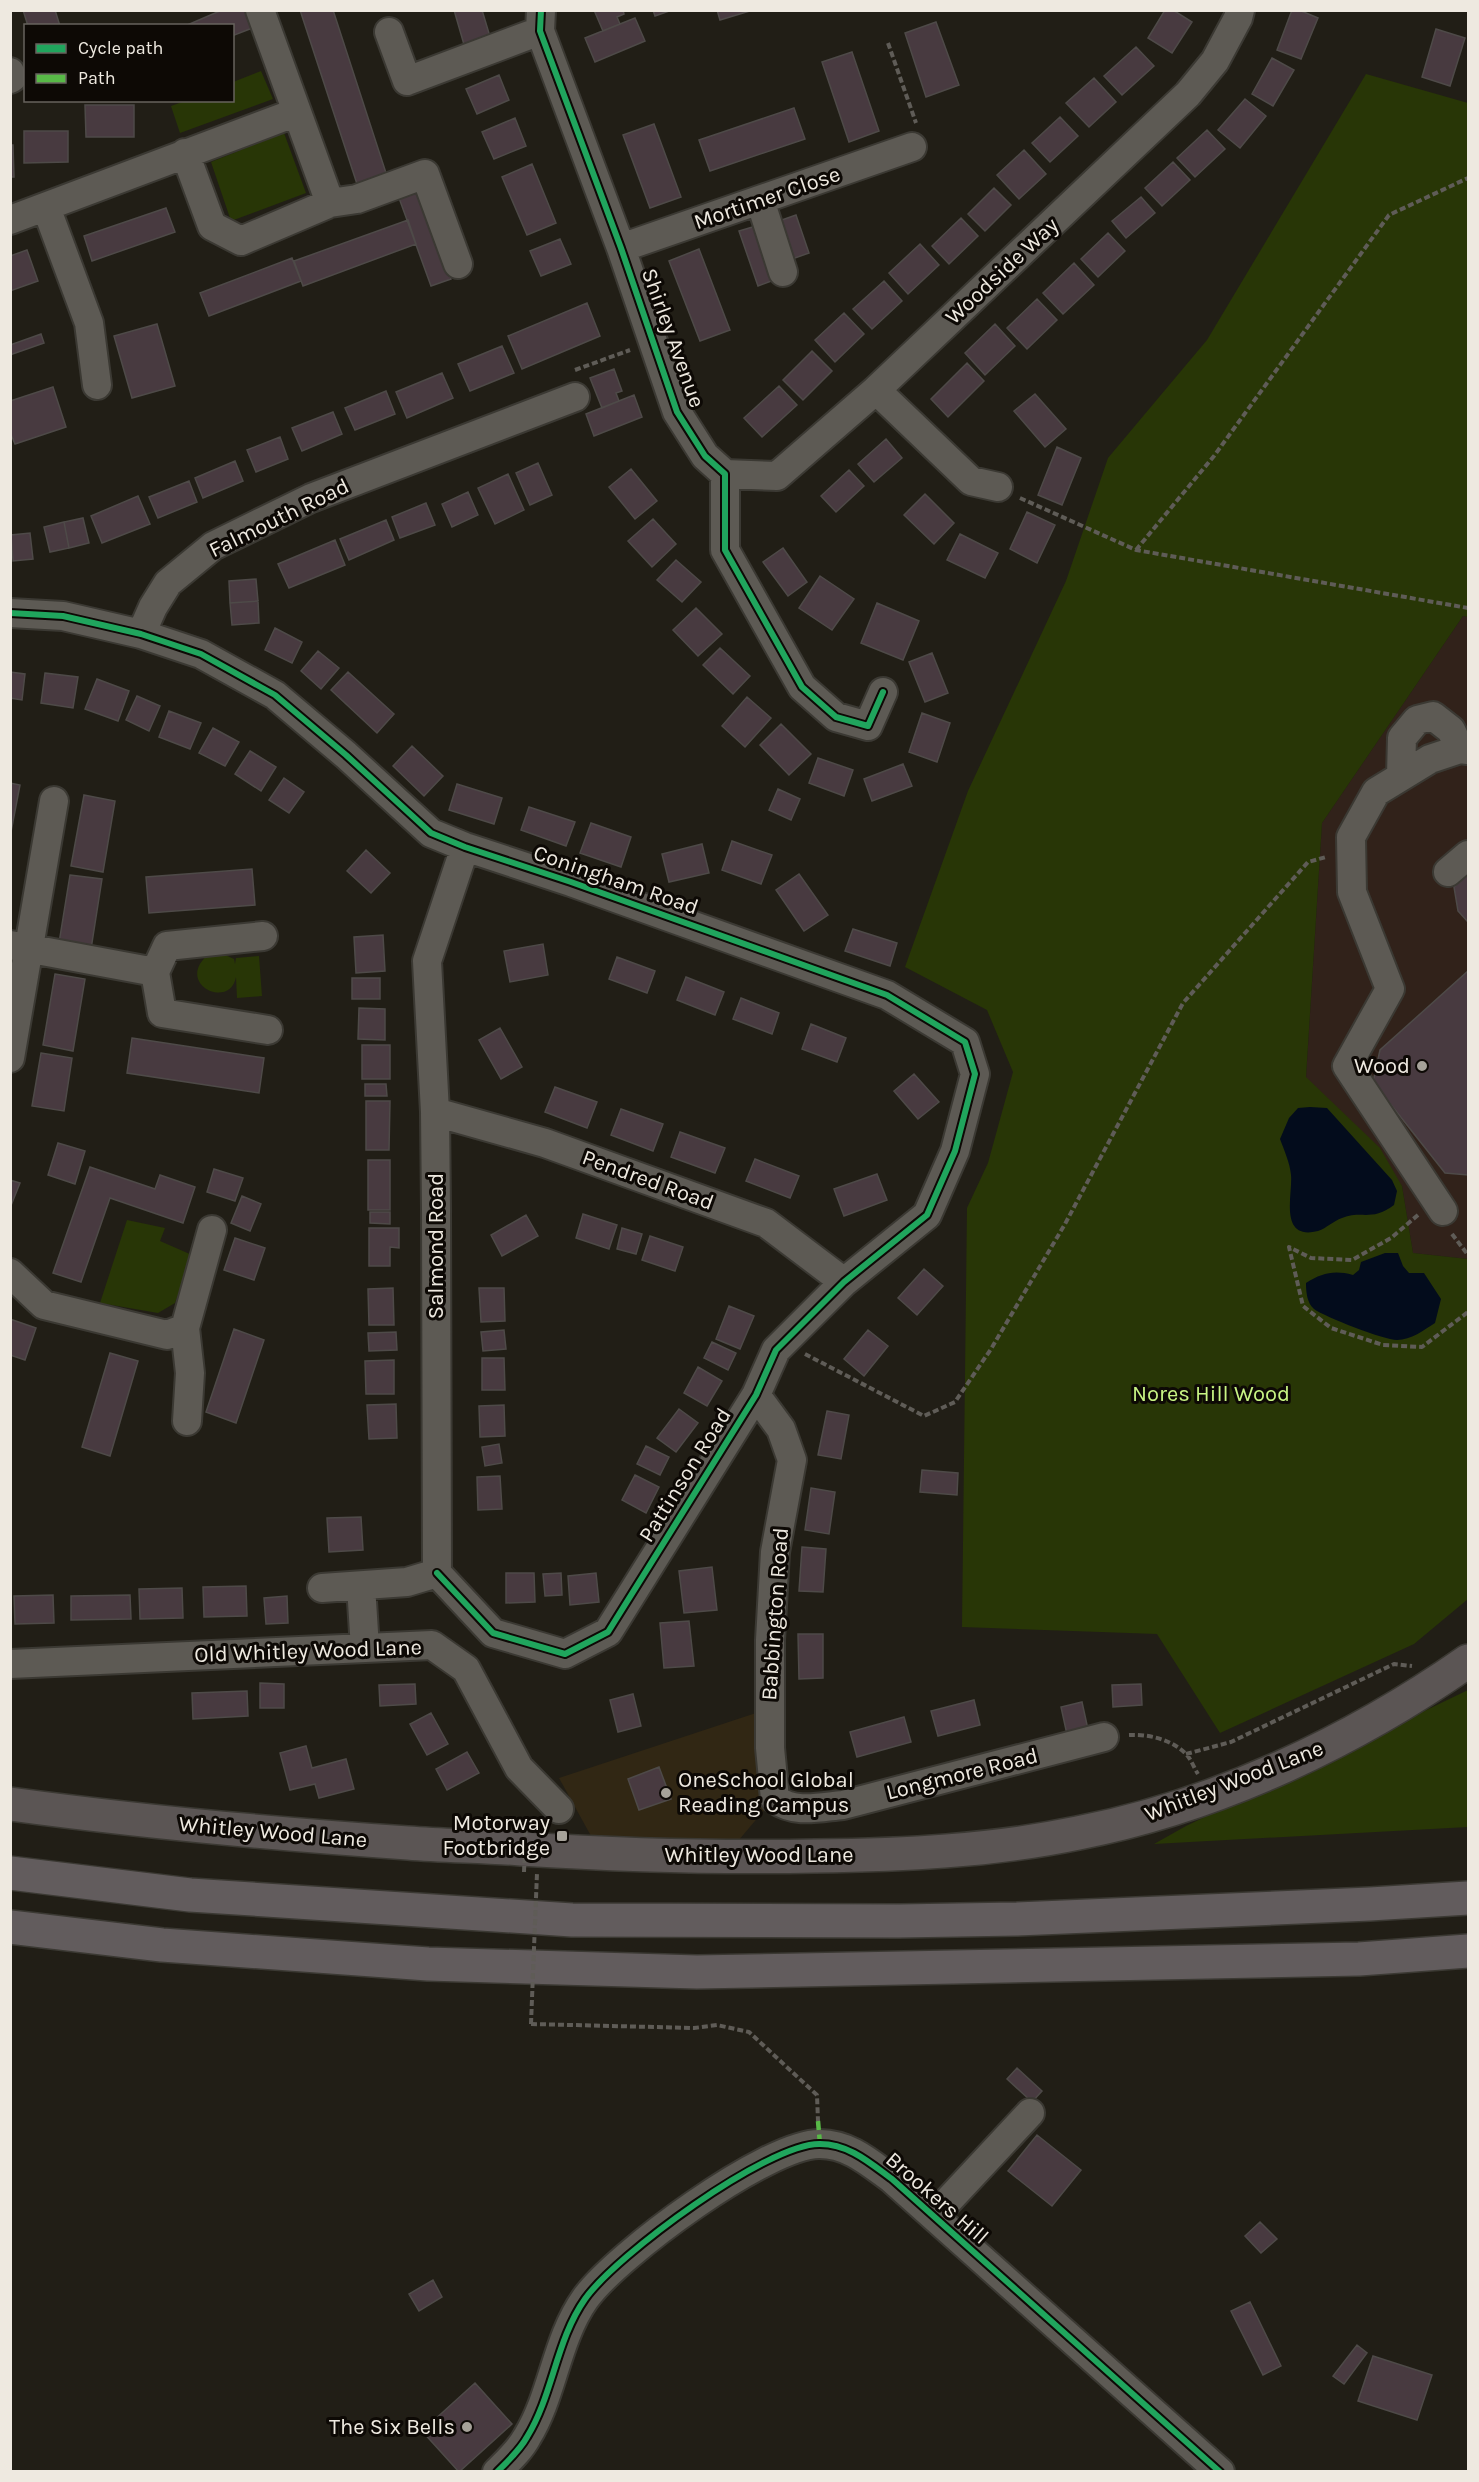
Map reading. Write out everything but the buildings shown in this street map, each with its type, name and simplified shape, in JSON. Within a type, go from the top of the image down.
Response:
[{"type":"highway","points":[[10,1873],[190,1894],[572,1920],[1006,1919],[1468,1898]]},
{"type":"highway","points":[[10,1927],[162,1945],[428,1964],[697,1972],[1359,1959],[1468,1951]]},
{"type":"main road","name":"Whitley Wood Lane","points":[[10,1804],[163,1823],[295,1835],[580,1852],[754,1857],[944,1852],[1078,1833],[1187,1804],[1328,1745],[1409,1700],[1468,1661]]},
{"type":"street","points":[[260,10],[330,203]]},
{"type":"street","name":"Woodside Way","points":[[725,474],[777,476],[876,390],[1188,94],[1215,61],[1240,10]]},
{"type":"street","points":[[389,32],[407,81],[540,21]]},
{"type":"street","name":"Shirley Avenue","points":[[540,21],[677,412],[705,456],[725,474]]},
{"type":"street","points":[[10,72],[12,78],[10,79]]},
{"type":"street","points":[[10,220],[297,112]]},
{"type":"street","name":"Mortimer Close","points":[[621,248],[912,147]]},
{"type":"street","points":[[185,153],[212,226],[241,242],[330,203],[357,199],[425,174],[458,264]]},
{"type":"street","points":[[760,200],[783,272]]},
{"type":"street","points":[[46,207],[89,323],[97,385]]},
{"type":"street","name":"Falmouth Road","points":[[141,634],[153,607],[168,583],[213,546],[311,498],[575,383]]},
{"type":"street","points":[[876,390],[971,481],[998,487]]},
{"type":"street","points":[[725,474],[725,550],[802,687],[836,717],[868,726],[883,692]]},
{"type":"street","points":[[10,613],[63,616],[141,634]]},
{"type":"street","name":"Coningham Road","points":[[141,634],[201,654],[275,695],[346,755],[431,833],[465,847],[571,882],[887,994],[964,1042],[975,1074],[956,1151],[936,1195]]},
{"type":"street","points":[[1401,775],[1402,738],[1417,720],[1433,716],[1451,730],[1464,750],[1430,759],[1376,792],[1351,837],[1352,892],[1390,989],[1347,1066],[1439,1206]]},
{"type":"street","points":[[10,1058],[20,946],[54,801]]},
{"type":"street","name":"Salmond Road","points":[[437,1573],[435,1112],[427,961],[465,847]]},
{"type":"street","points":[[263,936],[166,946],[155,972],[162,1013],[268,1030]]},
{"type":"street","points":[[20,946],[155,972]]},
{"type":"street","name":"Pendred Road","points":[[435,1112],[546,1143],[766,1223],[844,1282]]},
{"type":"street","name":"Pattinson Road","points":[[437,1573],[493,1633],[565,1654],[608,1632],[756,1395],[776,1350],[844,1282],[927,1215],[936,1195]]},
{"type":"street","points":[[187,1421],[190,1373],[185,1328],[212,1230]]},
{"type":"street","points":[[10,1274],[44,1305],[167,1335],[185,1328]]},
{"type":"street","name":"Babbington Road","points":[[756,1395],[781,1429],[792,1460],[775,1552],[768,1701],[775,1799],[783,1805]]},
{"type":"street","points":[[322,1588],[407,1582],[437,1573]]},
{"type":"street","points":[[361,1586],[365,1648]]},
{"type":"street","name":"Old Whitley Wood Lane","points":[[10,1664],[432,1645],[466,1669],[519,1768],[558,1809]]},
{"type":"street","name":"Longmore Road","points":[[783,1805],[802,1809],[843,1805],[1104,1737]]},
{"type":"street","points":[[934,2216],[1030,2113]]},
{"type":"street","name":"Brookers Hill","points":[[498,2471],[527,2437],[543,2403],[571,2324],[585,2299],[608,2274],[661,2228],[747,2171],[801,2145],[837,2146],[857,2154],[892,2179],[1220,2472]]},
{"type":"path","points":[[888,43],[916,122],[912,147]]},
{"type":"path","points":[[1136,550],[1214,456],[1389,215],[1468,178]]},
{"type":"path","points":[[575,383],[638,347]]},
{"type":"path","points":[[998,487],[1136,550],[1468,608]]},
{"type":"path","points":[[783,1343],[924,1416],[955,1402],[992,1349],[1065,1224],[1182,1003],[1308,862],[1351,850]]},
{"type":"path","points":[[1439,1206],[1391,1238],[1352,1260],[1311,1258],[1289,1247],[1303,1306],[1331,1328],[1383,1345],[1422,1347],[1468,1312]]},
{"type":"path","points":[[1104,1737],[1147,1734],[1186,1754],[1231,1742],[1395,1664],[1414,1666]]},
{"type":"path","points":[[524,1872],[526,1823]]},
{"type":"path","points":[[537,1873],[531,2024],[694,2028],[717,2025],[749,2032],[817,2096],[818,2121]]},
{"type":"shaded area","points":[[1463,616],[1468,617],[1468,1259],[1413,1253],[1402,1186],[1306,1078],[1322,823]]},
{"type":"shaded area","name":"OneSchool Global Reading Campus","points":[[759,1712],[766,1808],[733,1847],[596,1845],[559,1778]]},
{"type":"green space","points":[[261,71],[273,99],[180,133],[171,106],[182,102],[234,102],[234,82]]},
{"type":"green space","name":"Nores Hill Wood","points":[[1366,74],[1468,103],[1468,617],[1463,616],[1322,823],[1306,1077],[1380,1148],[1402,1186],[1413,1253],[1468,1259],[1468,1599],[1414,1644],[1220,1733],[1157,1634],[962,1627],[967,1208],[988,1163],[1013,1072],[987,1010],[905,967],[968,791],[1066,581],[1108,458],[1207,340]]},
{"type":"green space","points":[[284,133],[306,193],[231,221],[211,162]]},
{"type":"green space","points":[[210,953],[221,953],[234,959],[235,964],[236,958],[259,956],[262,996],[237,998],[236,977],[232,987],[224,992],[207,989],[200,983],[197,974],[200,964]]},
{"type":"green space","points":[[127,1220],[165,1228],[160,1241],[192,1255],[175,1303],[158,1313],[100,1303]]},
{"type":"green space","points":[[1468,1690],[1468,1827],[1154,1844],[1186,1826]]},
{"type":"water","points":[[1298,1108],[1327,1108],[1392,1180],[1397,1191],[1394,1205],[1379,1213],[1342,1218],[1318,1231],[1305,1232],[1297,1229],[1292,1223],[1290,1214],[1290,1170],[1280,1139],[1289,1118]]},
{"type":"water","points":[[1385,1253],[1398,1253],[1403,1266],[1409,1273],[1424,1273],[1441,1299],[1435,1323],[1412,1336],[1397,1340],[1355,1328],[1320,1313],[1312,1307],[1307,1297],[1306,1283],[1328,1273],[1353,1275],[1359,1270],[1361,1262]]},
{"type":"marked path","points":[[818,2121],[820,2144]]},
{"type":"cycle path","points":[[541,10],[540,31],[621,248],[677,412],[705,456],[725,474],[725,550],[802,687],[836,717],[868,726],[883,692]]},
{"type":"cycle path","points":[[10,613],[63,616],[141,634],[201,654],[275,695],[346,755],[431,833],[465,847],[571,882],[887,995],[965,1042],[975,1074],[955,1151],[927,1215],[844,1282],[776,1350],[756,1395],[608,1632],[565,1654],[493,1633],[437,1573]]},
{"type":"cycle path","points":[[497,2472],[517,2451],[536,2421],[567,2332],[585,2299],[602,2280],[659,2230],[731,2181],[796,2149],[820,2144],[850,2151],[892,2179],[1220,2472]]},
{"type":"place","name":"Wood","points":[[1422,1066]]},
{"type":"place","name":"OneSchool Global Reading Campus","points":[[666,1793]]},
{"type":"place","name":"Motorway Footbridge","points":[[562,1836]]},
{"type":"place","name":"The Six Bells","points":[[467,2427]]}]
